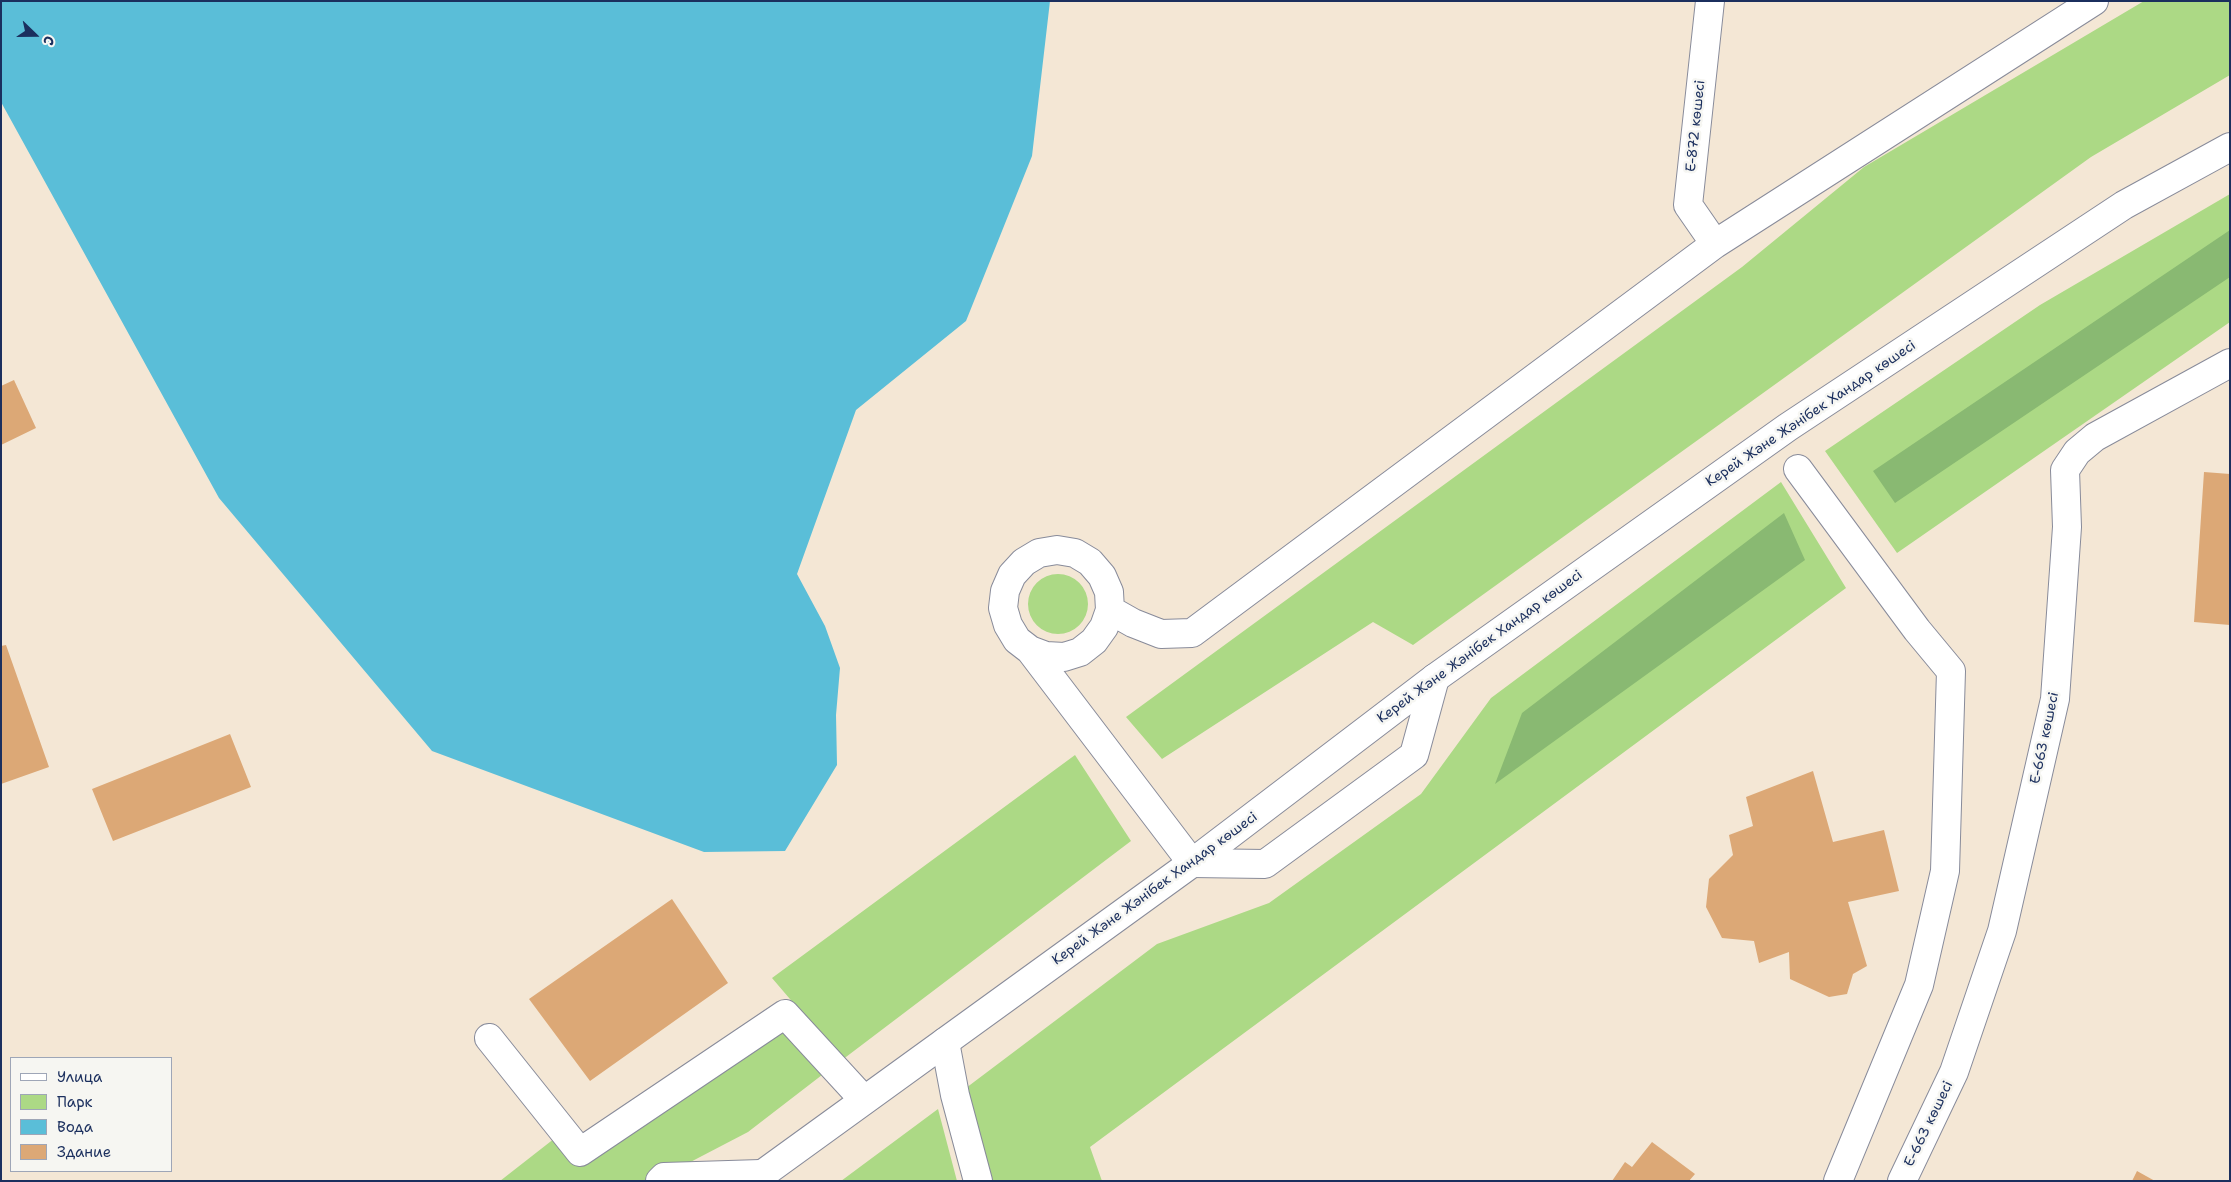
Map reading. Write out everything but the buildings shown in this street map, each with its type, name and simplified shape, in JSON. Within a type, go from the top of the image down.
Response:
[{"type":"street","name":"Е-872 көшесі","points":[[1710,1],[1688,205],[1715,244]]},
{"type":"street","points":[[1110,610],[1133,623],[1161,634],[1192,633],[1715,244],[2094,1]]},
{"type":"street","name":"Керей Және Жәнібек Хандар көшесі","points":[[757,1178],[1192,863],[1435,678],[1788,427],[2124,205],[2230,147]]},
{"type":"street","name":"Е-663 көшесі","points":[[1902,1181],[1954,1072],[2002,931],[2055,699],[2067,527],[2065,470],[2077,452],[2095,437],[2230,363]]},
{"type":"street","points":[[1798,469],[1917,630],[1951,671],[1945,871],[1919,985],[1838,1181]]},
{"type":"street","points":[[1030,650],[1046,656],[1064,656],[1080,652],[1094,641],[1104,627],[1110,610],[1109,592],[1102,576],[1090,562],[1075,553],[1057,550],[1039,553],[1024,562],[1012,575],[1004,591],[1003,608],[1008,625],[1017,640],[1030,650],[1192,863],[1265,864],[1414,755],[1435,678]]},
{"type":"street","points":[[489,1038],[580,1152],[785,1014],[864,1100]]},
{"type":"street","points":[[945,1042],[956,1095],[978,1181]]},
{"type":"street","points":[[660,1181],[664,1177],[757,1178]]},
{"type":"green space","points":[[2144,1],[2230,1],[2230,75],[2091,157],[1413,645],[1373,622],[1162,759],[1126,717],[1742,267],[1864,167]]},
{"type":"green space","points":[[2230,194],[2230,322],[1897,553],[1825,451],[2040,305]]},
{"type":"green space","points":[[2230,230],[2230,277],[1895,503],[1873,471]]},
{"type":"green space","points":[[1781,482],[1846,588],[1090,1147],[1102,1181],[991,1181],[962,1091],[1157,944],[1269,903],[1421,794],[1491,698]]},
{"type":"green space","points":[[1784,513],[1805,560],[1495,784],[1522,713]]},
{"type":"green space","points":[[1052,574],[1064,574],[1075,579],[1083,587],[1088,598],[1086,616],[1075,629],[1064,634],[1052,634],[1041,629],[1033,621],[1028,610],[1028,598],[1033,587],[1041,579]]},
{"type":"green space","points":[[1075,755],[1131,841],[842,1060],[772,978]]},
{"type":"green space","points":[[773,1021],[822,1075],[748,1132],[654,1181],[500,1181],[564,1131],[580,1152]]},
{"type":"green space","points":[[938,1109],[957,1181],[841,1181]]},
{"type":"water","points":[[1,1],[1050,1],[1032,156],[966,321],[856,410],[797,574],[825,626],[840,668],[836,715],[837,765],[785,851],[704,852],[432,751],[219,498],[1,102]]}]
